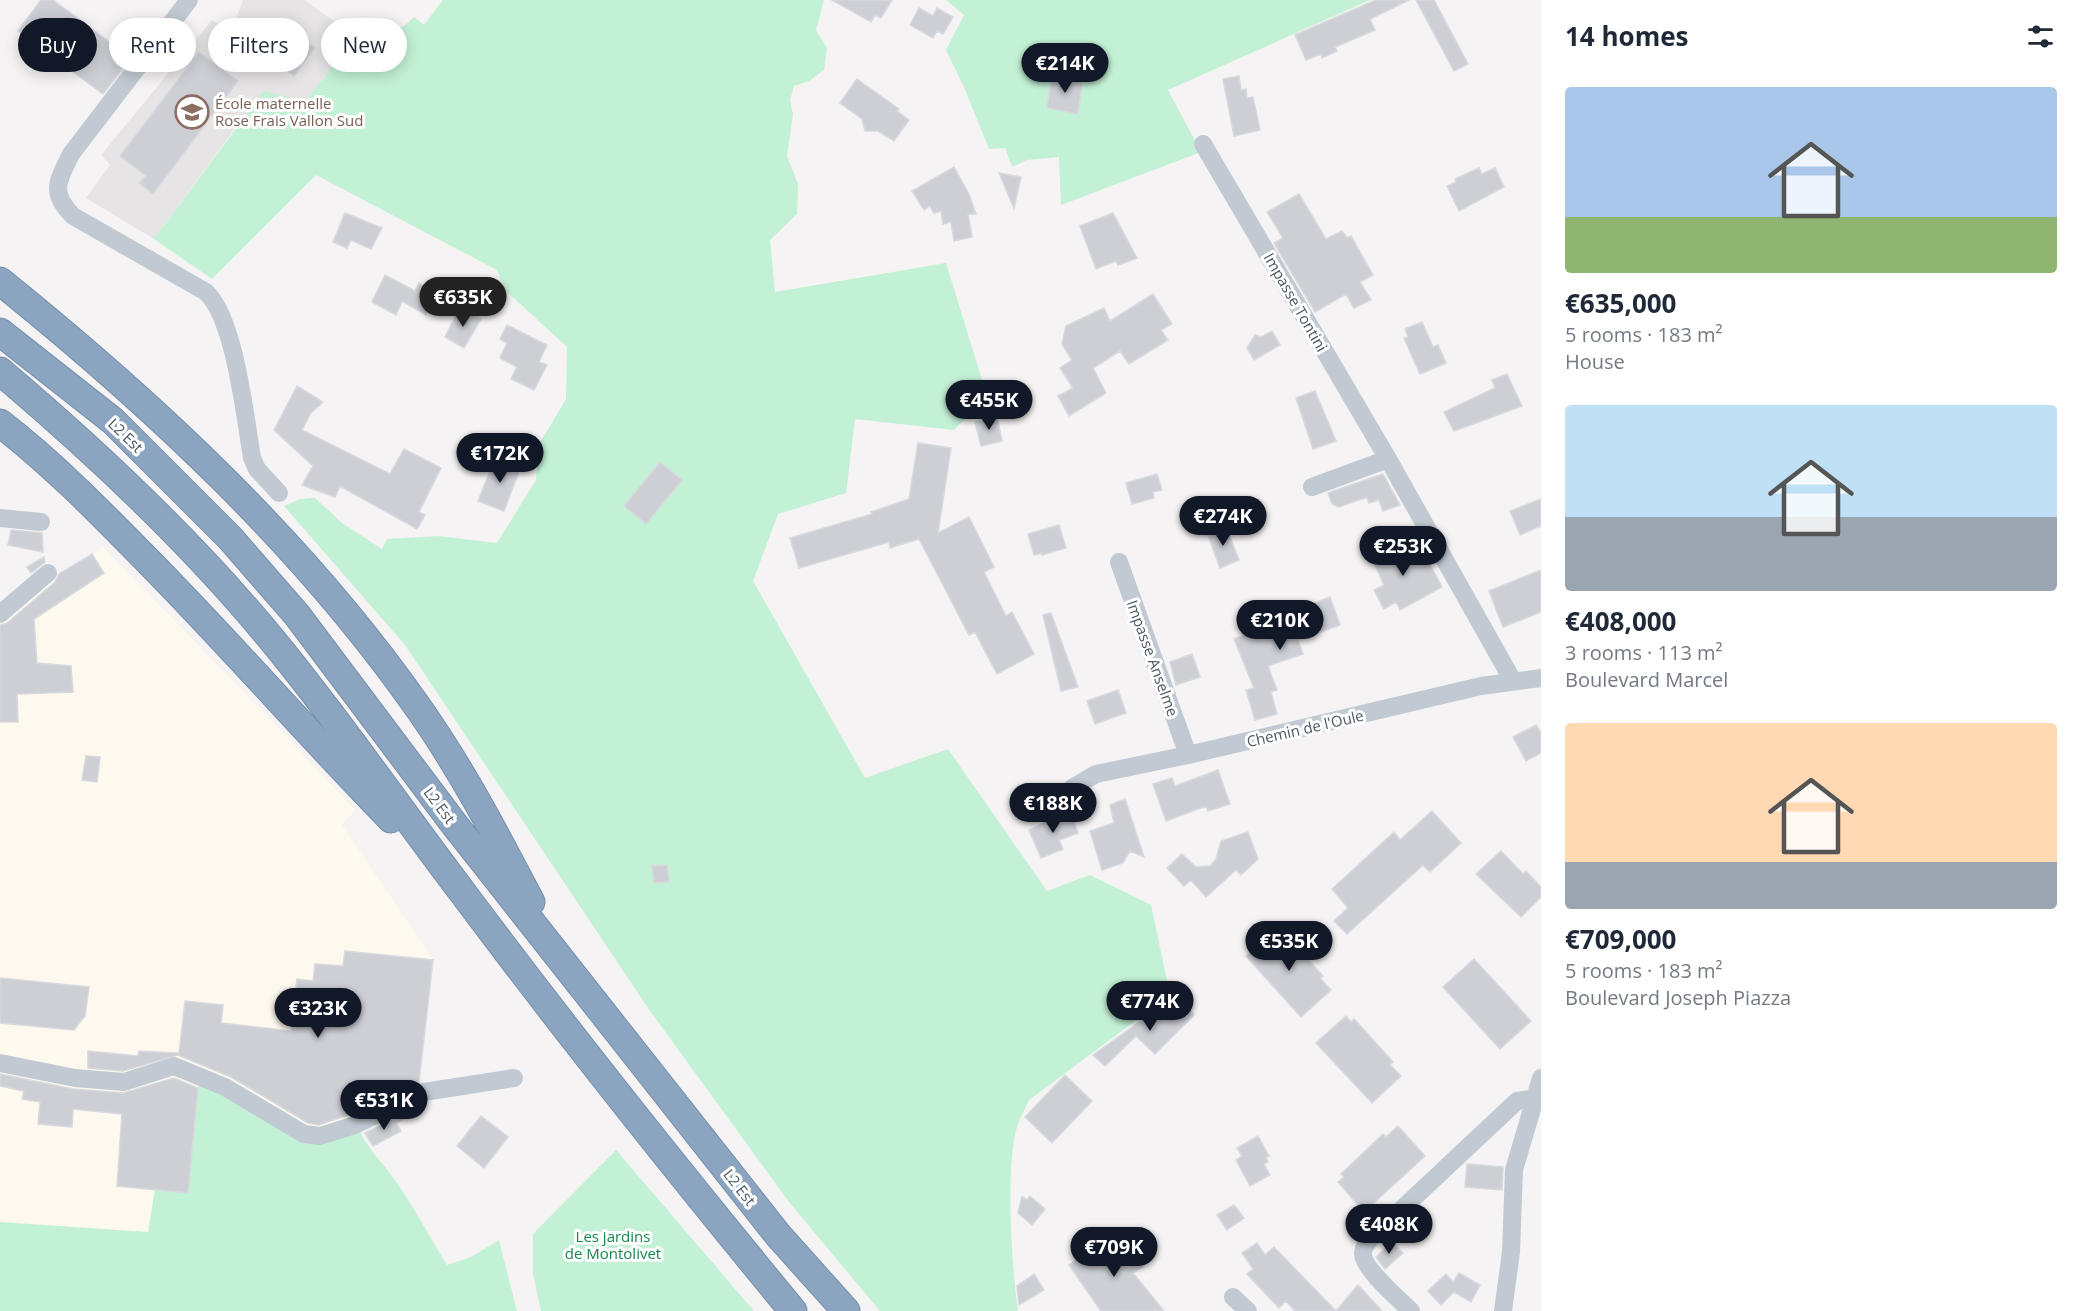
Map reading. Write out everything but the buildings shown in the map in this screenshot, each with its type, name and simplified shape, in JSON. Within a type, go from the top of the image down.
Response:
[{"type":"highway","points":[[0,281],[109,372],[236,491],[328,593],[417,706],[480,805],[562,961]]},
{"type":"highway","name":"L2 Est","points":[[0,332],[114,421],[230,538],[297,615],[454,824],[778,1235],[846,1311]]},
{"type":"highway","points":[[0,371],[89,447],[202,561],[271,638],[336,721],[462,893],[665,1156],[793,1311]]},
{"type":"highway","points":[[0,423],[62,475],[112,524],[462,893]]},
{"type":"street","points":[[189,0],[71,154],[58,180],[57,192],[63,205],[73,216],[206,292],[215,301],[225,324],[252,458],[257,469],[279,492]]},
{"type":"street","name":"Impasse Tontini","points":[[1203,144],[1388,459],[1513,681]]},
{"type":"street","points":[[1312,488],[1388,459]]},
{"type":"street","points":[[0,518],[40,522]]},
{"type":"street","name":"Impasse Anselme","points":[[1119,561],[1188,755]]},
{"type":"street","points":[[0,614],[48,573]]},
{"type":"street","name":"Chemin de l'Oule","points":[[1072,788],[1096,774],[1513,681],[1541,678]]},
{"type":"street","points":[[0,1063],[75,1078],[124,1082],[174,1066],[225,1088],[304,1134],[320,1136],[355,1125],[424,1092],[514,1078]]},
{"type":"street","points":[[1503,1311],[1511,1252],[1514,1170],[1541,1078]]},
{"type":"street","points":[[1411,1311],[1367,1266],[1363,1254],[1365,1247],[1372,1237],[1517,1101],[1537,1097]]},
{"type":"street","points":[[1233,1297],[1248,1311]]},
{"type":"shaded area","name":"École maternelle Rose Frais Vallon Sud","points":[[243,0],[305,0],[329,18],[321,18],[321,72],[328,72],[305,102],[239,123],[154,239],[86,198],[110,165],[101,155],[169,72],[196,72],[196,39],[208,25],[208,72],[309,72],[309,18],[236,18]]},
{"type":"shaded area","points":[[103,547],[355,810],[342,825],[433,960],[418,1090],[326,1128],[309,1129],[199,1081],[188,1193],[148,1232],[0,1222],[0,621],[51,579]]},
{"type":"green space","points":[[443,0],[824,0],[816,30],[827,48],[824,70],[809,81],[794,86],[790,100],[793,114],[787,156],[798,184],[797,214],[770,240],[775,292],[946,263],[987,396],[954,430],[855,419],[846,493],[778,514],[753,581],[865,778],[948,749],[1047,891],[1090,875],[1151,905],[1170,995],[1029,1100],[1019,1121],[1014,1139],[1011,1187],[1012,1242],[1018,1311],[880,1311],[789,1202],[648,1008],[405,645],[284,506],[301,499],[315,498],[342,523],[382,549],[387,539],[438,536],[497,543],[536,480],[538,446],[566,399],[567,347],[506,291],[497,270],[316,175],[212,279],[154,239],[264,91],[305,102],[328,72],[407,72],[407,24],[414,17],[424,25]]},
{"type":"green space","points":[[946,0],[1370,0],[1168,90],[1201,152],[1061,205],[1059,157],[1027,160],[1012,167],[1005,148],[989,149],[946,50],[964,15]]},
{"type":"green space","points":[[199,1081],[303,1142],[359,1130],[394,1178],[447,1265],[471,1257],[499,1240],[517,1311],[0,1311],[0,1222],[148,1232],[155,1189],[188,1192]]},
{"type":"green space","name":"Les jardins de Montolivet","points":[[616,1150],[754,1311],[541,1311],[533,1274],[533,1234]]},
{"type":"place","name":"École maternelle Rose Frais Vallon Sud","points":[[192,112]]}]
